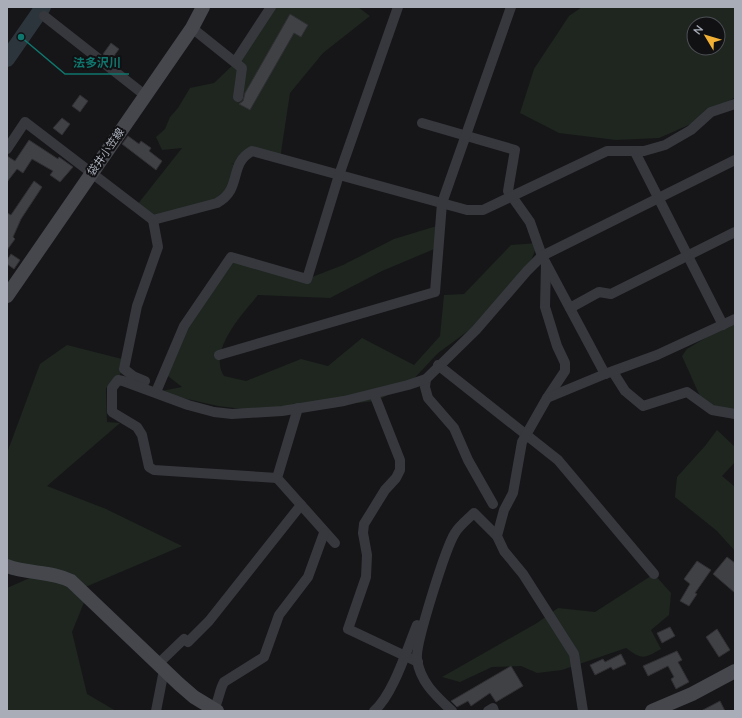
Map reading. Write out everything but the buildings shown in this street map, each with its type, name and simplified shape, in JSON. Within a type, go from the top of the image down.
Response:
[{"type":"main road","name":"袋井小笠線","points":[[7,296],[146,96],[192,28],[203,7]]},
{"type":"main road","points":[[7,566],[17,570],[62,576],[71,581],[194,697],[215,710]]},
{"type":"main road","points":[[652,711],[692,694],[735,671]]},
{"type":"street","points":[[235,62],[271,7]]},
{"type":"street","points":[[157,389],[184,326],[231,257],[307,279],[339,175],[398,7]]},
{"type":"street","points":[[219,355],[435,292],[442,203],[511,7]]},
{"type":"street","points":[[44,16],[146,96]]},
{"type":"street","points":[[192,28],[242,68],[238,97]]},
{"type":"street","points":[[153,220],[217,203],[226,198],[232,189],[239,161],[244,155],[252,151],[467,210],[483,210],[607,150],[644,152],[665,145],[691,130],[711,112],[735,104]]},
{"type":"street","points":[[7,149],[25,122],[153,220],[158,247],[136,306],[124,369],[132,376],[188,405],[214,412],[232,414],[298,408],[344,401],[426,379],[438,365],[476,330],[527,271],[544,259],[658,198],[735,160]]},
{"type":"street","points":[[422,123],[515,150],[508,191],[530,222],[544,259],[570,308],[609,373],[626,391],[643,406],[687,392],[712,410],[735,414]]},
{"type":"street","points":[[635,152],[723,325]]},
{"type":"street","points":[[570,308],[599,292],[611,294],[735,232]]},
{"type":"street","points":[[497,536],[504,510],[513,493],[522,442],[525,434],[565,371],[565,363],[557,346],[545,307],[544,259]]},
{"type":"street","points":[[547,398],[657,355],[735,319]]},
{"type":"street","points":[[438,365],[558,460],[654,574]]},
{"type":"street","points":[[426,379],[425,388],[428,398],[454,428],[468,460],[493,504]]},
{"type":"street","points":[[157,389],[118,380],[112,388],[112,412],[138,426],[142,436],[149,467],[154,470],[277,478],[324,533],[335,543]]},
{"type":"street","points":[[374,394],[400,460],[400,470],[396,478],[385,490],[364,524],[363,533],[367,555],[366,577],[348,629],[418,662]]},
{"type":"street","points":[[277,478],[298,408]]},
{"type":"street","points":[[156,711],[161,667],[184,639],[188,642],[210,621],[301,505]]},
{"type":"street","points":[[452,711],[433,694],[423,679],[418,662],[419,639],[448,548],[455,532],[474,513],[497,536],[504,551],[523,574],[574,654],[583,711]]},
{"type":"street","points":[[215,710],[219,700],[220,688],[224,682],[264,657],[279,615],[308,577],[324,533]]},
{"type":"street","points":[[374,711],[380,706],[388,692],[417,625],[422,628]]},
{"type":"street","points":[[488,711],[493,708],[494,711]]},
{"type":"shaded area","points":[[271,7],[358,7],[370,16],[323,53],[290,93],[280,159],[252,151],[238,165],[231,163],[235,165],[232,187],[217,203],[153,220],[137,205],[182,148],[162,150],[156,137],[165,129],[170,117],[178,108],[190,88],[214,83],[235,63]]},
{"type":"shaded area","points":[[582,7],[735,7],[735,97],[707,117],[659,138],[616,140],[559,133],[520,113],[534,69],[569,16]]},
{"type":"shaded area","points":[[440,225],[439,247],[382,271],[330,298],[258,295],[233,327],[227,337],[220,356],[220,368],[224,376],[246,381],[301,359],[328,366],[362,338],[414,365],[440,336],[444,295],[464,294],[511,245],[538,243],[527,271],[486,318],[438,353],[408,385],[376,401],[267,412],[218,406],[156,392],[182,387],[164,373],[189,319],[231,257],[307,279],[343,265],[394,239]]},
{"type":"shaded area","points":[[735,320],[735,414],[703,403],[682,356],[687,349]]},
{"type":"shaded area","points":[[67,345],[126,360],[118,380],[106,388],[107,422],[120,423],[47,486],[106,509],[182,546],[83,588],[87,595],[72,632],[87,694],[116,711],[7,711],[7,588],[34,576],[7,563],[7,453],[40,364]]},
{"type":"shaded area","points":[[717,430],[735,447],[735,462],[722,476],[735,487],[735,551],[717,531],[675,497],[677,477],[705,446]]},
{"type":"shaded area","points":[[654,574],[671,593],[669,615],[651,630],[661,649],[650,655],[643,657],[636,655],[626,648],[562,670],[537,673],[521,666],[492,667],[460,682],[442,677],[537,623],[558,608],[595,612]]},
{"type":"waterway","points":[[7,59],[43,7]]},
{"type":"place","name":"法多沢川","points":[[21,37]]}]
